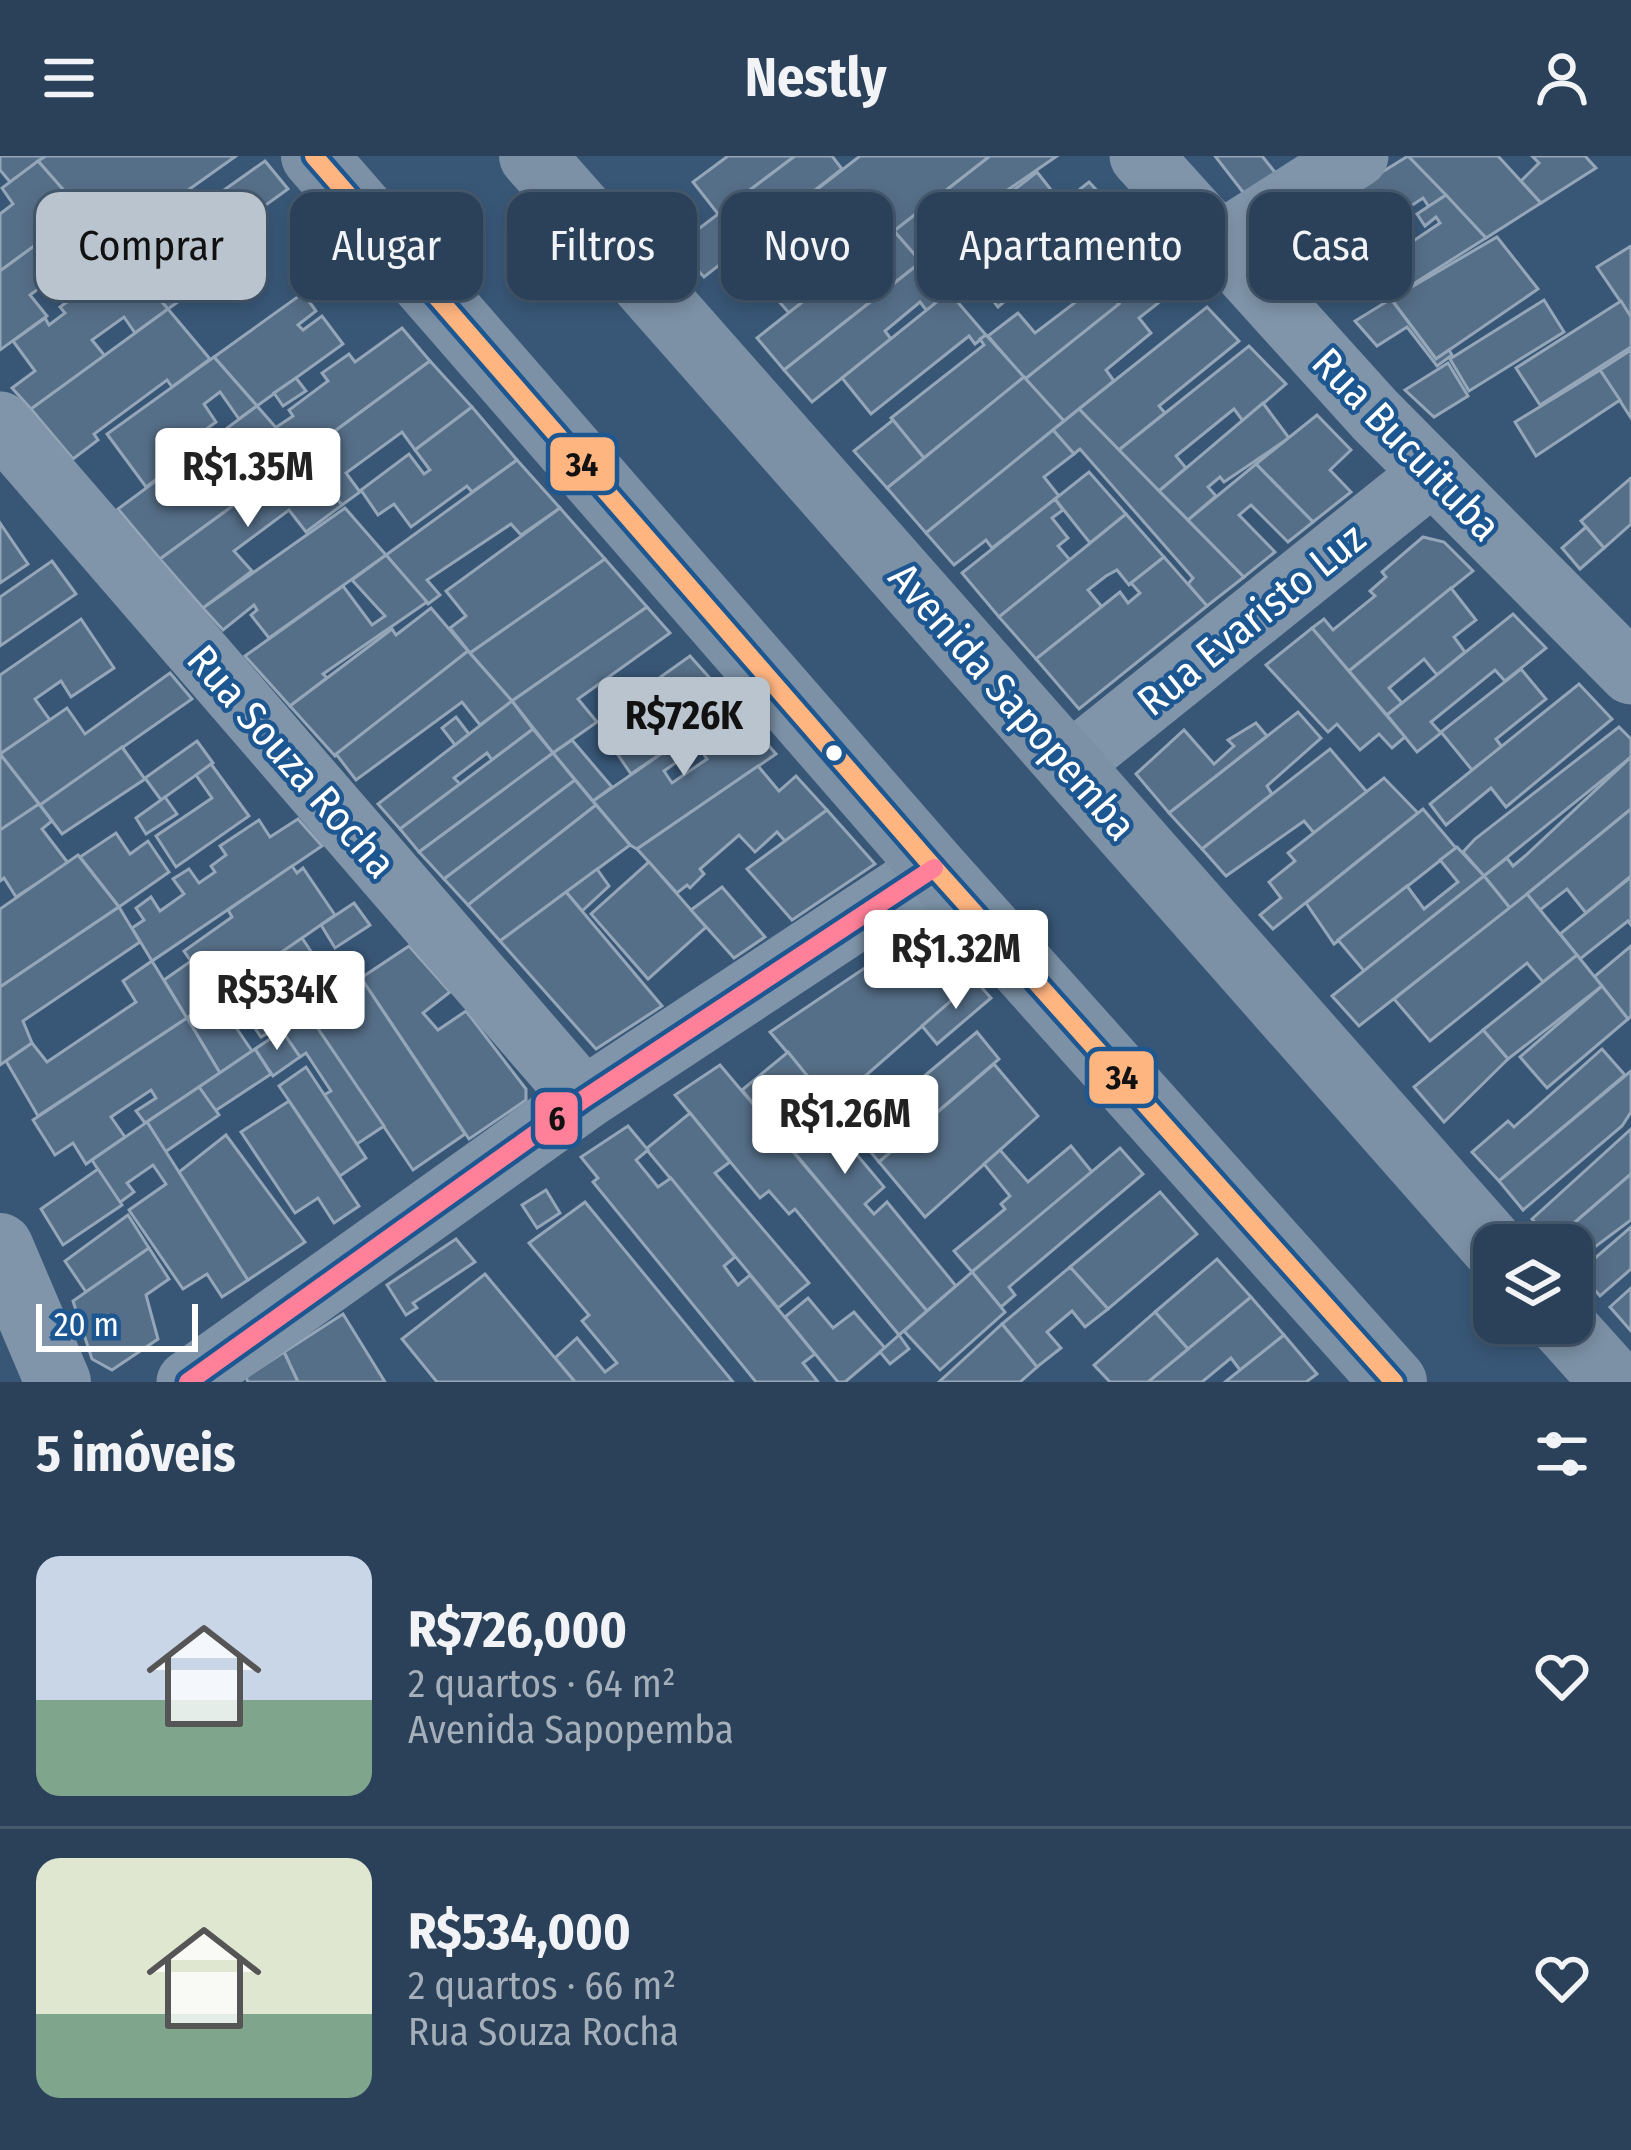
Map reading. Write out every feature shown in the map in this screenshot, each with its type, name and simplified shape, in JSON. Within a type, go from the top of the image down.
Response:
[{"type":"main road","points":[[314,156],[934,868],[1394,1382]]},
{"type":"main road","name":"Avenida Sapopemba","points":[[532,156],[1474,1224]]},
{"type":"main road","points":[[1580,1344],[1613,1382]]},
{"type":"street","name":"Rua Bucuituba","points":[[1141,156],[1174,192]]},
{"type":"street","points":[[1225,240],[1357,156]]},
{"type":"street","name":"Rua Bucuituba","points":[[1225,248],[1432,473],[1631,673]]},
{"type":"street","name":"Rua Souza Rocha","points":[[0,423],[584,1099]]},
{"type":"street","name":"Rua Evaristo Luz","points":[[1069,765],[1432,473]]},
{"type":"street","points":[[188,1382],[584,1099],[934,868]]},
{"type":"street","points":[[0,1246],[58,1382]]},
{"type":"building","points":[[0,156],[46,156],[10,182],[0,170]]},
{"type":"building","points":[[46,156],[236,156],[185,192],[65,192],[38,161]]},
{"type":"building","points":[[728,156],[795,156],[747,192],[721,192],[718,214],[693,182]]},
{"type":"building","points":[[795,156],[832,156],[842,169],[813,192],[747,192]]},
{"type":"building","points":[[860,156],[990,156],[944,192],[917,192],[917,213],[893,232],[893,192],[814,192]]},
{"type":"building","points":[[990,156],[1057,156],[1005,192],[944,192]]},
{"type":"building","points":[[1215,156],[1262,156],[1278,176],[1246,196]]},
{"type":"building","points":[[1408,156],[1498,156],[1541,203],[1486,238]]},
{"type":"building","points":[[1408,156],[1446,195],[1429,207],[1423,198],[1412,205],[1412,192],[1350,192]]},
{"type":"building","points":[[1532,156],[1585,156],[1596,168],[1541,203],[1521,181],[1539,163]]},
{"type":"building","points":[[38,161],[65,192],[36,192],[36,245],[0,271],[0,214],[13,204],[2,188]]},
{"type":"building","points":[[265,161],[288,189],[266,205],[266,192],[221,192]]},
{"type":"building","points":[[1037,172],[1053,192],[1011,192]]},
{"type":"building","points":[[1089,182],[1098,192],[1076,192]]},
{"type":"building","points":[[1446,195],[1486,238],[1412,285],[1412,242],[1440,223],[1436,217],[1425,226],[1417,214]]},
{"type":"building","points":[[721,212],[721,264],[704,277],[697,269],[697,230]]},
{"type":"building","points":[[917,213],[917,257],[894,231]]},
{"type":"building","points":[[893,232],[917,257],[917,265],[893,284]]},
{"type":"building","points":[[1497,237],[1538,289],[1436,359],[1392,300],[1412,300],[1412,287]]},
{"type":"building","points":[[36,245],[36,290],[30,295],[47,316],[0,350],[0,271]]},
{"type":"building","points":[[1631,246],[1631,317],[1597,267]]},
{"type":"building","points":[[917,265],[917,300],[940,300],[927,311],[920,302],[885,331],[891,339],[812,402],[784,370],[873,300],[893,300],[893,284]]},
{"type":"building","points":[[70,300],[160,300],[168,309],[135,333],[124,317],[92,340],[105,356],[31,409],[12,388],[35,371],[13,341],[45,318],[49,325],[65,313],[60,307]]},
{"type":"building","points":[[160,300],[181,300],[168,309]]},
{"type":"building","points":[[293,300],[308,300],[316,311],[298,325],[303,330],[322,316],[343,344],[257,406],[214,357]]},
{"type":"building","points":[[778,300],[806,300],[789,313]]},
{"type":"building","points":[[805,300],[873,300],[784,370],[757,338]]},
{"type":"building","points":[[939,300],[956,300],[986,335],[975,344],[969,336],[871,414],[842,378]]},
{"type":"building","points":[[1078,300],[1116,300],[1119,304],[1025,379],[988,336],[1018,313],[1035,333]]},
{"type":"building","points":[[1123,300],[1162,300],[1139,318],[1151,333],[1106,370],[1114,381],[1064,421],[1025,379]]},
{"type":"building","points":[[1392,300],[1436,359],[1449,350],[1452,355],[1437,366],[1407,327],[1377,346],[1355,321]]},
{"type":"building","points":[[1544,300],[1564,332],[1469,391],[1450,359]]},
{"type":"building","points":[[1621,301],[1631,317],[1631,347],[1540,405],[1516,368]]},
{"type":"building","points":[[1207,307],[1239,341],[1159,406],[1165,413],[1119,450],[1079,409]]},
{"type":"building","points":[[168,309],[210,359],[172,387],[167,380],[94,434],[98,440],[73,459],[31,409]]},
{"type":"building","points":[[402,328],[430,361],[301,456],[275,428],[293,416],[289,410],[328,381],[322,373],[349,354],[355,362]]},
{"type":"building","points":[[986,335],[1024,377],[924,458],[891,418],[984,345],[980,339]]},
{"type":"building","points":[[1249,346],[1286,384],[1243,421],[1234,409],[1176,456],[1186,468],[1159,491],[1119,450]]},
{"type":"building","points":[[1631,350],[1631,418],[1600,370]]},
{"type":"building","points":[[214,357],[257,406],[239,419],[220,392],[204,404],[216,422],[181,447],[188,456],[146,487],[107,434]]},
{"type":"building","points":[[430,361],[472,407],[415,450],[402,432],[346,473],[360,492],[342,505],[301,456]]},
{"type":"building","points":[[1448,363],[1468,396],[1434,417],[1405,390]]},
{"type":"building","points":[[1600,370],[1620,400],[1536,456],[1515,422]]},
{"type":"building","points":[[1024,377],[1064,421],[926,533],[887,488]]},
{"type":"building","points":[[296,378],[306,391],[283,406],[274,393]]},
{"type":"building","points":[[1263,403],[1289,438],[1224,482],[1220,477],[1208,487],[1216,496],[1188,520],[1159,491]]},
{"type":"building","points":[[257,406],[301,456],[160,559],[118,509]]},
{"type":"building","points":[[472,407],[517,460],[472,492],[467,486],[411,527],[394,504],[378,515],[361,490],[409,454],[424,474],[430,470],[415,450]]},
{"type":"building","points":[[1079,409],[1244,577],[1207,606],[1188,584],[1193,578],[1080,449],[1074,454],[1053,430]]},
{"type":"building","points":[[1317,415],[1351,450],[1330,470],[1351,492],[1313,522],[1256,464]]},
{"type":"building","points":[[893,420],[924,458],[887,488],[854,451]]},
{"type":"building","points":[[1053,430],[1074,454],[1044,477],[1059,496],[992,548],[986,540],[954,565],[926,533]]},
{"type":"building","points":[[301,456],[342,505],[306,532],[289,510],[234,551],[252,571],[203,608],[160,559]]},
{"type":"building","points":[[517,460],[560,508],[521,535],[511,524],[427,580],[440,595],[428,604],[386,555]]},
{"type":"building","points":[[1256,464],[1313,522],[1288,542],[1251,505],[1239,515],[1275,552],[1244,577],[1188,520]]},
{"type":"building","points":[[1089,472],[1126,514],[1090,543],[1055,499]]},
{"type":"building","points":[[1631,478],[1631,524],[1604,548],[1581,521]]},
{"type":"building","points":[[1055,499],[1063,510],[1052,518],[1068,538],[1058,546],[1070,560],[999,617],[962,573]]},
{"type":"building","points":[[345,508],[386,555],[269,638],[251,615],[257,610],[254,605],[223,630],[203,608]]},
{"type":"building","points":[[560,508],[605,559],[470,653],[450,628],[466,616],[446,591]]},
{"type":"building","points":[[1126,514],[1164,557],[1129,585],[1117,570],[1088,590],[1102,607],[1036,659],[999,617]]},
{"type":"building","points":[[0,523],[28,564],[0,583]]},
{"type":"building","points":[[1586,527],[1604,548],[1580,569],[1562,548]]},
{"type":"building","points":[[1423,537],[1444,542],[1473,571],[1349,671],[1312,628],[1324,619],[1333,630],[1375,596],[1370,591],[1386,577],[1382,572]]},
{"type":"building","points":[[386,555],[427,602],[323,674],[327,678],[290,706],[245,656],[343,586],[372,625],[385,616],[352,580]]},
{"type":"building","points":[[1164,557],[1207,606],[1079,709],[1036,659],[1120,592],[1128,603],[1140,593],[1131,583]]},
{"type":"building","points":[[605,559],[647,607],[512,701],[470,653]]},
{"type":"building","points":[[52,561],[76,594],[0,646],[0,597]]},
{"type":"building","points":[[1451,588],[1476,620],[1454,637],[1465,652],[1437,675],[1424,659],[1389,688],[1402,703],[1387,715],[1349,671]]},
{"type":"building","points":[[647,607],[670,633],[578,699],[597,722],[553,753],[512,701]]},
{"type":"building","points":[[431,608],[468,651],[335,756],[290,706],[392,629],[396,635]]},
{"type":"building","points":[[1513,614],[1546,648],[1505,681],[1495,670],[1431,722],[1441,733],[1417,752],[1387,715]]},
{"type":"building","points":[[81,619],[114,668],[71,697],[61,681],[35,699],[50,720],[0,754],[0,675]]},
{"type":"building","points":[[1312,628],[1405,737],[1392,748],[1379,734],[1360,750],[1337,724],[1328,732],[1266,665]]},
{"type":"building","points":[[468,651],[512,701],[480,725],[462,702],[356,780],[336,754]]},
{"type":"building","points":[[690,656],[733,704],[631,774],[601,730],[655,694],[648,686]]},
{"type":"building","points":[[1521,669],[1546,699],[1496,739],[1502,747],[1472,770],[1441,732]]},
{"type":"building","points":[[170,673],[192,699],[40,805],[0,754],[67,708],[85,734]]},
{"type":"building","points":[[1579,684],[1612,719],[1506,807],[1491,788],[1446,825],[1430,804]]},
{"type":"building","points":[[512,701],[533,729],[492,760],[487,753],[454,778],[460,784],[400,829],[378,804]]},
{"type":"building","points":[[733,704],[776,754],[637,849],[630,845],[593,801],[680,741],[688,754],[664,771],[672,783],[707,759],[690,734]]},
{"type":"building","points":[[1298,712],[1321,738],[1267,786],[1272,794],[1202,849],[1169,813]]},
{"type":"building","points":[[456,717],[469,734],[455,745],[442,728]]},
{"type":"building","points":[[1256,723],[1267,736],[1169,813],[1136,774],[1184,730],[1214,764],[1234,746],[1228,740]]},
{"type":"building","points":[[1619,727],[1631,739],[1631,757],[1484,876],[1463,852]]},
{"type":"building","points":[[533,729],[553,753],[419,852],[400,829]]},
{"type":"building","points":[[572,740],[612,787],[593,801],[553,753]]},
{"type":"building","points":[[197,741],[213,763],[161,800],[145,778]]},
{"type":"building","points":[[122,747],[145,779],[62,834],[40,805]]},
{"type":"building","points":[[1330,749],[1367,792],[1314,833],[1304,821],[1226,876],[1202,849]]},
{"type":"building","points":[[553,753],[575,780],[444,879],[419,852]]},
{"type":"building","points":[[0,754],[39,804],[1,830],[0,829]]},
{"type":"building","points":[[1631,757],[1631,809],[1510,908],[1484,876],[1507,858],[1513,866]]},
{"type":"building","points":[[211,764],[249,816],[176,867],[156,836],[212,798],[196,775]]},
{"type":"building","points":[[758,766],[779,791],[796,776],[827,810],[785,841],[777,832],[755,852],[739,835],[700,869],[704,874],[690,888],[687,885],[677,893],[637,849]]},
{"type":"building","points":[[1384,778],[1418,813],[1273,929],[1260,915],[1281,898],[1269,882],[1295,861],[1288,853]]},
{"type":"building","points":[[575,780],[596,805],[468,905],[444,879]]},
{"type":"building","points":[[165,797],[177,814],[146,834],[136,818]]},
{"type":"building","points":[[39,804],[52,821],[42,829],[68,863],[16,897],[4,878],[0,881],[0,830]]},
{"type":"building","points":[[596,805],[630,845],[500,941],[468,905]]},
{"type":"building","points":[[1423,809],[1456,848],[1334,944],[1306,903]]},
{"type":"building","points":[[1631,809],[1631,876],[1586,913],[1567,889],[1540,910],[1527,894]]},
{"type":"building","points":[[827,810],[875,864],[792,920],[747,869]]},
{"type":"building","points":[[298,819],[322,846],[152,961],[132,928],[144,920],[136,908],[151,897],[160,911],[184,894],[173,879],[189,869],[199,883],[215,872],[211,866],[226,855],[220,846],[259,820],[270,837]]},
{"type":"building","points":[[116,833],[130,854],[148,841],[169,872],[119,907],[80,857]]},
{"type":"building","points":[[1457,847],[1484,876],[1364,971],[1338,940],[1407,886],[1424,909],[1458,882],[1440,860]]},
{"type":"building","points":[[78,855],[119,907],[0,987],[0,909]]},
{"type":"building","points":[[649,862],[706,927],[648,979],[591,914]]},
{"type":"building","points":[[292,866],[297,873],[303,868],[335,915],[216,998],[184,951],[232,917],[228,910]]},
{"type":"building","points":[[597,869],[609,886],[582,911],[566,892]]},
{"type":"building","points":[[1484,876],[1510,908],[1359,1026],[1332,996]]},
{"type":"building","points":[[1631,877],[1631,925],[1628,921],[1580,959],[1560,934]]},
{"type":"building","points":[[722,887],[765,937],[734,958],[691,910]]},
{"type":"building","points":[[566,892],[662,1006],[596,1049],[500,941]]},
{"type":"building","points":[[1527,894],[1577,955],[1543,982],[1527,963],[1430,1041],[1394,999]]},
{"type":"building","points":[[354,903],[370,925],[335,948],[321,925]]},
{"type":"building","points":[[119,907],[140,942],[23,1021],[32,1043],[0,1065],[0,987]]},
{"type":"building","points":[[927,926],[975,980],[832,1105],[770,1032]]},
{"type":"building","points":[[302,938],[339,993],[261,1037],[228,989]]},
{"type":"building","points":[[409,946],[450,992],[423,1013],[438,1030],[466,1011],[526,1089],[526,1100],[469,1139],[361,978]]},
{"type":"building","points":[[1631,946],[1631,1016],[1628,1019],[1594,977]]},
{"type":"building","points":[[1577,955],[1602,986],[1508,1059],[1483,1030]]},
{"type":"building","points":[[152,961],[187,1018],[38,1116],[6,1061],[32,1043],[47,1062],[136,1002],[123,981]]},
{"type":"building","points":[[191,961],[216,998],[187,1018],[164,980]]},
{"type":"building","points":[[361,978],[465,1134],[413,1170],[308,1014]]},
{"type":"building","points":[[975,980],[991,998],[937,1044],[922,1026]]},
{"type":"building","points":[[1602,986],[1628,1019],[1547,1088],[1520,1057]]},
{"type":"building","points":[[216,998],[252,1051],[220,1073],[187,1018]]},
{"type":"building","points":[[308,1014],[384,1126],[357,1144],[324,1095],[331,1091],[306,1053],[300,1057],[282,1031]]},
{"type":"building","points":[[187,1018],[220,1073],[145,1123],[136,1111],[156,1098],[151,1090],[111,1117],[125,1137],[86,1164],[73,1143],[55,1155],[33,1120]]},
{"type":"building","points":[[1483,1030],[1508,1059],[1444,1122],[1414,1087]]},
{"type":"building","points":[[282,1031],[300,1057],[273,1076],[255,1049]]},
{"type":"building","points":[[977,1032],[999,1059],[879,1162],[832,1105],[854,1084],[879,1114]]},
{"type":"building","points":[[255,1049],[271,1074],[215,1111],[199,1087]]},
{"type":"building","points":[[1602,1049],[1625,1075],[1499,1181],[1472,1152],[1508,1121],[1514,1127]]},
{"type":"building","points":[[788,1052],[826,1099],[809,1114],[834,1144],[842,1137],[884,1187],[865,1204],[874,1214],[887,1202],[956,1286],[927,1311],[742,1090]]},
{"type":"building","points":[[994,1064],[1038,1116],[925,1217],[879,1162]]},
{"type":"building","points":[[720,1065],[927,1311],[899,1335],[795,1209],[789,1214],[769,1191],[760,1198],[675,1095]]},
{"type":"building","points":[[306,1067],[366,1158],[340,1176],[279,1086]]},
{"type":"building","points":[[1631,1071],[1631,1112],[1622,1126],[1523,1210],[1499,1181]]},
{"type":"building","points":[[199,1087],[219,1115],[165,1152],[147,1122]]},
{"type":"building","points":[[289,1101],[359,1206],[334,1223],[318,1198],[295,1213],[241,1132]]},
{"type":"building","points":[[690,1113],[730,1162],[715,1173],[809,1283],[778,1308],[646,1149]]},
{"type":"building","points":[[147,1122],[248,1280],[222,1297],[207,1274],[183,1289],[129,1210],[166,1184],[153,1165],[127,1183],[134,1192],[119,1203],[92,1160]]},
{"type":"building","points":[[628,1126],[648,1150],[636,1160],[658,1187],[671,1178],[735,1257],[724,1266],[738,1285],[750,1275],[815,1354],[803,1363],[818,1382],[756,1382],[593,1182],[598,1178],[581,1157]]},
{"type":"building","points":[[1631,1129],[1631,1174],[1573,1224],[1536,1224],[1532,1219]]},
{"type":"building","points":[[226,1135],[305,1242],[248,1280],[179,1172]]},
{"type":"building","points":[[1071,1146],[1092,1172],[972,1272],[954,1251],[1005,1209],[1001,1204],[1010,1196],[984,1164],[1000,1150],[1028,1182]]},
{"type":"building","points":[[1120,1148],[1143,1174],[1009,1287],[1015,1295],[1001,1307],[972,1272]]},
{"type":"building","points":[[98,1169],[122,1205],[63,1245],[41,1209]]},
{"type":"building","points":[[1631,1174],[1631,1220],[1593,1248],[1593,1224],[1573,1224]]},
{"type":"building","points":[[546,1190],[560,1213],[537,1228],[522,1205]]},
{"type":"building","points":[[1160,1192],[1197,1234],[1108,1309],[1070,1267]]},
{"type":"building","points":[[585,1202],[733,1382],[575,1382],[555,1358],[577,1338],[605,1372],[617,1363],[582,1321],[589,1315],[529,1243]]},
{"type":"building","points":[[128,1215],[149,1248],[86,1292],[65,1261]]},
{"type":"building","points":[[1631,1227],[1631,1269],[1600,1296],[1593,1288],[1593,1260]]},
{"type":"building","points":[[456,1239],[475,1262],[413,1303],[417,1308],[406,1315],[387,1285]]},
{"type":"building","points":[[149,1248],[169,1279],[146,1295],[158,1339],[112,1370],[92,1359],[73,1301]]},
{"type":"building","points":[[1217,1259],[1251,1297],[1188,1349],[1155,1312]]},
{"type":"building","points":[[1070,1267],[1108,1309],[1085,1327],[1072,1311],[1047,1332],[1061,1348],[1037,1367],[1002,1324]]},
{"type":"building","points":[[972,1272],[1005,1312],[940,1370],[904,1331]]},
{"type":"building","points":[[485,1274],[575,1382],[437,1382],[402,1339]]},
{"type":"building","points":[[1631,1288],[1631,1331],[1610,1307]]},
{"type":"building","points":[[1251,1297],[1284,1335],[1240,1370],[1231,1358],[1202,1382],[1148,1382]]},
{"type":"building","points":[[808,1298],[833,1328],[854,1312],[885,1348],[845,1382],[838,1382],[785,1317]]},
{"type":"building","points":[[1155,1312],[1188,1349],[1148,1382],[1110,1382],[1094,1365]]},
{"type":"building","points":[[343,1314],[385,1382],[298,1382],[284,1352]]},
{"type":"building","points":[[1002,1324],[1037,1367],[1020,1382],[939,1382]]},
{"type":"building","points":[[899,1335],[909,1349],[890,1364],[880,1352]]},
{"type":"building","points":[[1284,1335],[1317,1374],[1306,1382],[1225,1382]]},
{"type":"building","points":[[284,1352],[298,1382],[248,1382],[246,1377]]},
{"type":"transit line","name":"34","points":[[314,156],[934,868],[1394,1382]]},
{"type":"transit line","name":"6","points":[[188,1382],[584,1099],[934,868]]}]
